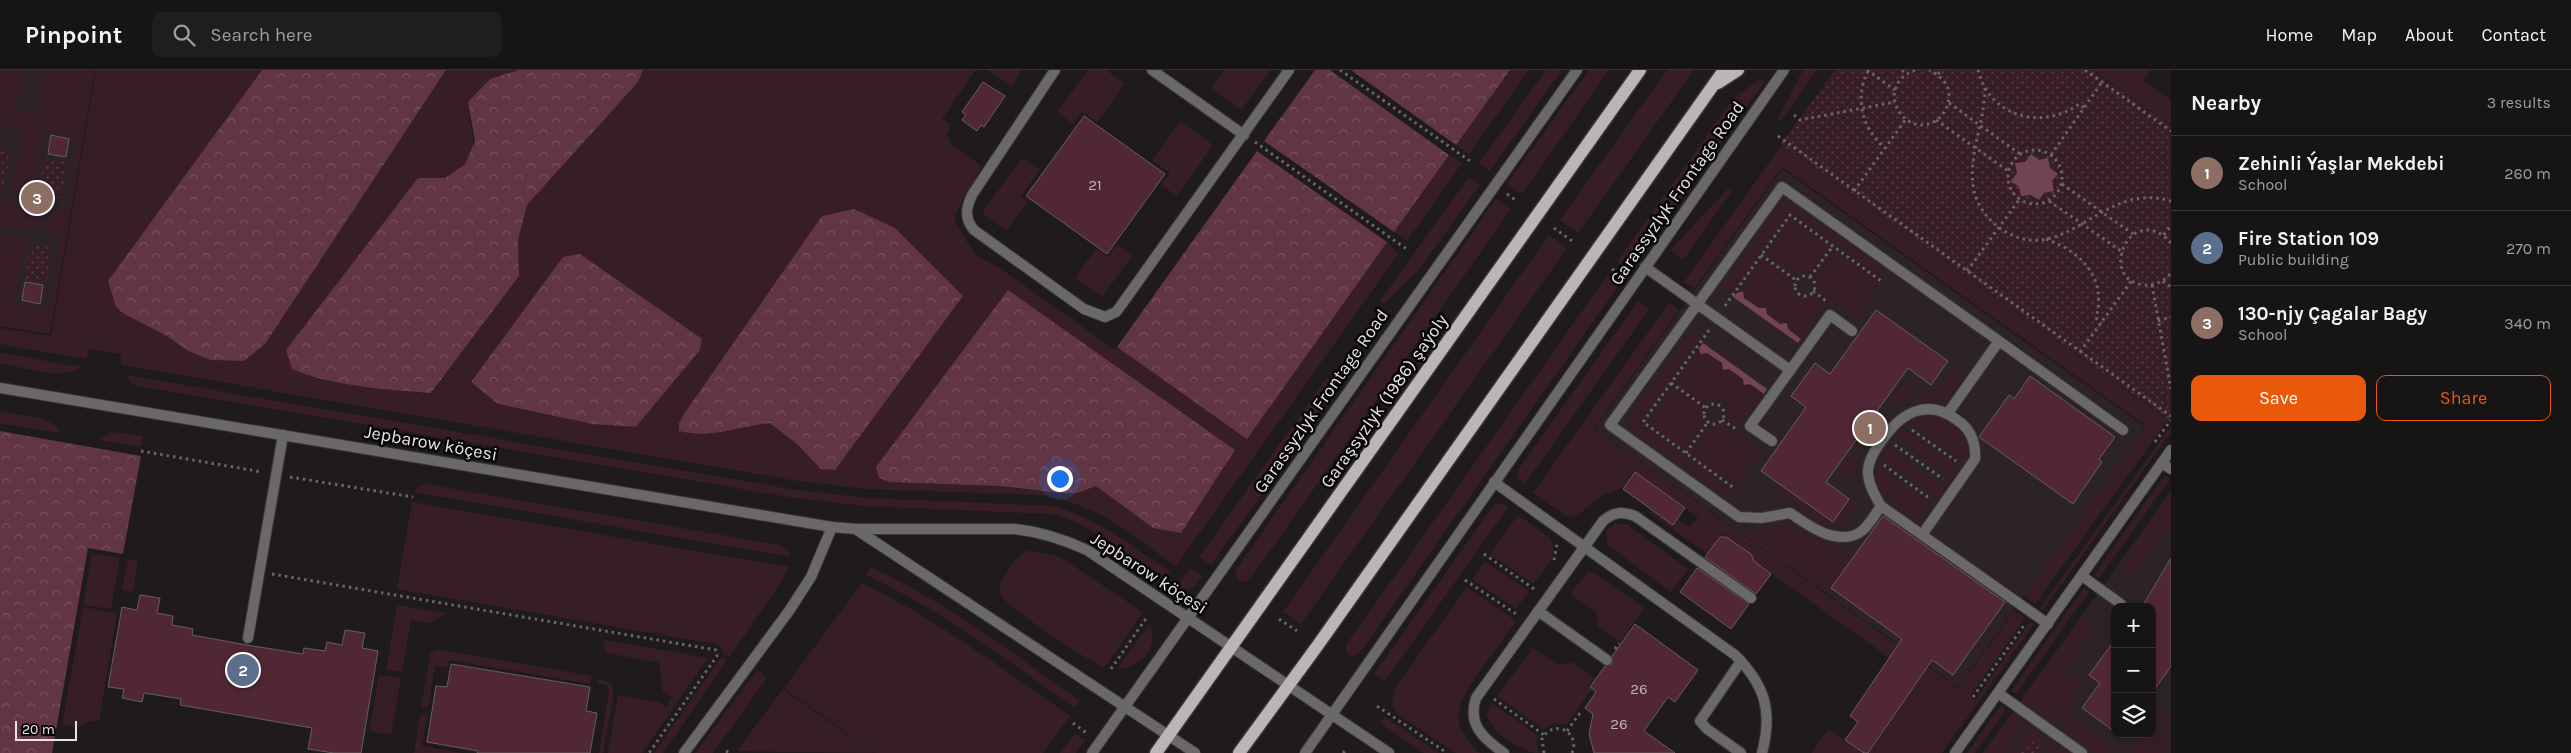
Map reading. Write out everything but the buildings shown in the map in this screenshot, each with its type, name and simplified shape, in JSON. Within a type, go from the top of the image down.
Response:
[{"type":"main road","name":"Garaşsyzlyk (1986) şaýoly","points":[[1156,753],[1640,70]]},
{"type":"main road","points":[[1240,753],[1724,70]]},
{"type":"main road","points":[[1712,87],[1738,70]]},
{"type":"street","points":[[1055,70],[972,195],[968,204],[966,218],[974,230],[1084,309],[1099,317],[1111,316],[1122,304],[1289,70]]},
{"type":"street","points":[[1152,70],[1244,135]]},
{"type":"street","name":"Garassyzlyk Frontage Road","points":[[1092,753],[1187,616],[1577,70]]},
{"type":"street","name":"Garassyzlyk Frontage Road","points":[[1305,753],[1784,70]]},
{"type":"street","points":[[1881,506],[1865,528],[1851,536],[1818,531],[1790,513],[1762,518],[1739,517],[1610,425],[1782,187],[2123,430]]},
{"type":"street","points":[[1645,267],[1790,370]]},
{"type":"street","points":[[1772,441],[1750,426],[1830,315],[1852,331]]},
{"type":"street","points":[[1948,413],[1999,341]]},
{"type":"street","name":"Jepbarow köçesi","points":[[0,388],[832,527],[856,529],[1015,529],[1061,538],[1087,550],[1389,753]]},
{"type":"street","points":[[1922,535],[1969,470],[1976,456],[1971,433],[1948,413],[1934,409],[1910,412],[1898,420],[1872,457],[1868,472],[1869,480],[1881,506],[1922,535],[2048,624]]},
{"type":"street","points":[[248,638],[283,435]]},
{"type":"street","points":[[1955,753],[2082,576],[2167,466],[2171,450]]},
{"type":"street","points":[[1494,482],[1720,643],[1740,661],[1756,679],[1762,692],[1766,721],[1762,753]]},
{"type":"street","points":[[1504,753],[1479,732],[1473,721],[1474,706],[1480,692],[1584,546],[1610,515],[1627,513],[1635,516],[1751,598]]},
{"type":"street","points":[[684,753],[789,611],[811,577],[832,527]]},
{"type":"street","name":"Jepbarow köçesi","points":[[856,529],[1195,753]]},
{"type":"street","points":[[2082,576],[2119,603]]},
{"type":"street","points":[[1538,611],[1607,660]]},
{"type":"street","points":[[1740,661],[1700,721],[1706,728],[1741,753]]},
{"type":"street","points":[[1998,693],[2082,753]]},
{"type":"path","points":[[1340,70],[1470,161]]},
{"type":"path","points":[[1902,70],[1907,73]]},
{"type":"path","points":[[1915,70],[1907,73],[1899,81],[1895,90],[1895,102],[1898,111],[1906,119],[1921,124],[1936,120],[1944,113],[1949,103],[1949,92],[1945,82],[1938,74],[1929,70]]},
{"type":"path","points":[[1938,74],[1941,70]]},
{"type":"path","points":[[1978,70],[1985,88],[1985,100],[1972,177],[1976,198],[1986,217],[1998,228],[2023,238],[2046,239],[2063,245],[2077,254],[2090,270],[2098,291],[2096,318],[2101,323]]},
{"type":"path","points":[[2085,70],[2171,131]]},
{"type":"path","points":[[1885,148],[1869,130],[1861,108],[1862,88],[1867,71],[1895,90]]},
{"type":"path","points":[[2051,155],[2102,82]]},
{"type":"path","points":[[1985,88],[2008,110],[2028,118],[2061,115],[2079,104],[2084,108]]},
{"type":"path","points":[[1794,115],[1800,120],[1895,102]]},
{"type":"path","points":[[1949,103],[2020,154]]},
{"type":"path","points":[[1854,191],[1906,119]]},
{"type":"path","points":[[1936,120],[2008,171]]},
{"type":"path","points":[[1244,135],[1408,250]]},
{"type":"path","points":[[1778,136],[2171,416]]},
{"type":"path","points":[[2036,150],[2051,155],[2058,162],[2062,173],[2062,184],[2057,193],[2049,201],[2034,204],[2018,200],[2011,192],[2007,182],[2008,171],[2012,161],[2020,154],[2036,150]]},
{"type":"path","points":[[2062,184],[2133,234]]},
{"type":"path","points":[[1502,191],[1517,201]]},
{"type":"path","points":[[2046,239],[2101,212],[2138,198],[2160,198],[2171,202]]},
{"type":"path","points":[[1967,271],[2018,200]]},
{"type":"path","points":[[2049,201],[2120,251]]},
{"type":"path","points":[[2164,235],[2171,225]]},
{"type":"path","points":[[1554,228],[1572,241]]},
{"type":"path","points":[[2171,243],[2164,235],[2143,230],[2133,234],[2120,251],[2120,262],[2124,272],[2141,285],[2152,285],[2162,281],[2171,273]]},
{"type":"path","points":[[1810,277],[1833,246]]},
{"type":"path","points":[[1761,255],[1796,280]]},
{"type":"path","points":[[1612,269],[1624,278]]},
{"type":"path","points":[[1801,276],[1810,277],[1814,288],[1810,294],[1805,296],[1796,292],[1794,286],[1796,280],[1801,276]]},
{"type":"path","points":[[2080,352],[2132,280]]},
{"type":"path","points":[[2162,281],[2171,287]]},
{"type":"path","points":[[2152,285],[2171,388]]},
{"type":"path","points":[[2158,321],[2171,317]]},
{"type":"path","points":[[1671,383],[1706,408]]},
{"type":"path","points":[[1711,404],[1718,404],[1724,414],[1718,423],[1708,422],[1704,414],[1706,408],[1711,404]]},
{"type":"path","points":[[1898,420],[1969,470]]},
{"type":"path","points":[[1686,453],[1708,422]]},
{"type":"path","points":[[1884,438],[1956,488]]},
{"type":"path","points":[[1872,457],[1942,507]]},
{"type":"path","points":[[1549,568],[1556,555],[1555,539]]},
{"type":"path","points":[[1484,554],[1534,589]]},
{"type":"path","points":[[260,572],[716,650],[717,656],[650,753]]},
{"type":"path","points":[[1466,580],[1515,615],[1520,609]]},
{"type":"path","points":[[1529,596],[1539,582]]},
{"type":"path","points":[[1111,669],[1147,618]]},
{"type":"path","points":[[1279,619],[1297,631]]},
{"type":"path","points":[[1973,697],[2028,621]]},
{"type":"path","points":[[1493,698],[1544,735]]},
{"type":"path","points":[[1377,706],[1448,753]]},
{"type":"path","points":[[1567,731],[1580,713]]},
{"type":"path","points":[[1072,723],[1090,735]]},
{"type":"path","points":[[1544,753],[1541,743],[1544,735],[1555,728],[1567,731],[1574,742],[1572,753]]},
{"type":"path","points":[[726,751],[730,753]]},
{"type":"shaded area","points":[[0,70],[95,70],[50,334],[0,326]]},
{"type":"shaded area","points":[[0,70],[23,70],[16,110],[38,114],[46,71],[60,74],[61,70],[95,70],[50,334],[0,326],[0,256],[4,234],[25,238],[14,303],[49,309],[61,235],[48,233],[52,209],[66,211],[78,139],[44,133],[32,198],[11,194],[22,129],[0,125]]},
{"type":"shaded area","points":[[96,70],[262,70],[108,282],[126,315],[167,336],[188,351],[210,360],[244,361],[265,344],[446,70],[519,70],[490,79],[469,118],[473,139],[471,154],[468,160],[445,178],[397,391],[432,393],[519,276],[518,240],[527,205],[638,82],[643,70],[975,70],[942,119],[951,125],[947,135],[951,144],[980,165],[981,170],[956,213],[955,222],[975,255],[998,267],[1115,350],[1117,347],[1247,438],[1387,242],[1398,254],[1176,566],[1112,521],[1095,512],[1059,499],[1038,495],[866,489],[791,480],[122,365],[121,354],[90,349],[86,359],[0,344],[0,328],[51,336]],"holes":[[[963,296],[835,470],[770,423],[748,425],[721,434]],[[702,339],[700,350],[636,427],[498,404],[471,382]],[[1235,450],[1153,528],[1096,486],[1060,492],[1000,486]]]},
{"type":"shaded area","points":[[988,70],[1022,70],[1012,86]]},
{"type":"shaded area","points":[[1088,70],[1106,70],[1125,84],[1097,122],[1082,112],[1073,124],[1057,112]]},
{"type":"shaded area","points":[[1224,70],[1271,70],[1241,110],[1211,88]]},
{"type":"shaded area","points":[[1510,70],[1529,70],[1469,154],[1456,145]]},
{"type":"shaded area","points":[[1546,70],[1562,70],[1490,171],[1479,163]]},
{"type":"shaded area","points":[[1589,70],[1609,70],[1522,194],[1507,184]]},
{"type":"shaded area","points":[[1667,70],[1694,70],[1578,233],[1560,220]]},
{"type":"shaded area","points":[[1803,70],[1817,70],[1781,121],[1778,119]]},
{"type":"shaded area","points":[[1835,70],[2092,70],[2171,126],[2171,417],[2169,420],[1781,144]]},
{"type":"shaded area","points":[[2093,70],[2151,70],[2143,81],[2171,100],[2171,125]]},
{"type":"shaded area","points":[[1762,78],[1765,81],[1629,271],[1617,262],[1730,103],[1739,94]]},
{"type":"shaded area","points":[[1180,121],[1213,145],[1177,196],[1161,185],[1170,173],[1152,160]]},
{"type":"shaded area","points":[[1782,145],[2168,420],[2035,604],[2024,596],[2146,426],[1782,167],[1694,289],[1684,282]]},
{"type":"shaded area","points":[[0,150],[10,152],[4,188],[0,188]]},
{"type":"shaded area","points":[[2031,154],[2039,160],[2048,158],[2050,168],[2058,174],[2052,181],[2054,191],[2044,193],[2039,200],[2031,195],[2021,196],[2019,187],[2011,181],[2017,173],[2015,163],[2025,162]]},
{"type":"shaded area","points":[[1449,155],[1462,163],[1407,241],[1394,232]]},
{"type":"shaded area","points":[[45,158],[67,162],[61,198],[38,194]]},
{"type":"shaded area","points":[[1022,158],[1040,170],[1021,196],[1028,201],[1006,231],[982,213]]},
{"type":"shaded area","points":[[1782,169],[2145,427],[1958,687],[1595,429]]},
{"type":"shaded area","points":[[1469,177],[1480,185],[1418,271],[1384,304],[1380,301]]},
{"type":"shaded area","points":[[1728,189],[1732,191],[1683,260],[1670,250]]},
{"type":"shaded area","points":[[1496,199],[1511,209],[1251,578],[1247,581],[1239,581],[1235,573],[1237,568]]},
{"type":"shaded area","points":[[0,200],[43,207],[39,231],[0,224]]},
{"type":"shaded area","points":[[1786,203],[1794,205],[1882,268],[1883,279],[1789,212],[1731,294],[1721,287],[1778,207]]},
{"type":"shaded area","points":[[1790,218],[1830,247],[1811,273],[1804,271],[1795,276],[1765,254]]},
{"type":"shaded area","points":[[1549,235],[1567,248],[1301,624],[1283,612]]},
{"type":"shaded area","points":[[30,244],[52,248],[46,282],[24,279]]},
{"type":"shaded area","points":[[1117,244],[1132,256],[1102,297],[1075,278],[1096,249],[1108,257]]},
{"type":"shaded area","points":[[1833,249],[1880,282],[1855,318],[1817,292],[1819,286],[1815,276]]},
{"type":"shaded area","points":[[1762,258],[1792,279],[1791,290],[1796,297],[1805,300],[1815,296],[1826,304],[1801,339],[1737,293]]},
{"type":"shaded area","points":[[1607,276],[1619,285],[1359,654],[1350,657],[1345,649],[1346,645]]},
{"type":"shaded area","points":[[1743,291],[1744,298],[1759,308],[1766,308],[1767,314],[1780,324],[1787,323],[1788,329],[1801,339],[1798,343],[1733,297]]},
{"type":"shaded area","points":[[1638,301],[1649,309],[1524,485],[1518,477],[1518,470]]},
{"type":"shaded area","points":[[1669,303],[1679,310],[1594,429],[1958,688],[2014,611],[2025,618],[1970,696],[1975,700],[2030,622],[2034,624],[1942,753],[1869,753],[1919,679],[1754,561],[1751,554],[1722,534],[1707,554],[1650,513],[1652,511],[1673,525],[1678,519],[1690,527],[1698,517],[1634,471],[1623,487],[1601,496],[1575,517],[1566,516],[1533,493]]},
{"type":"shaded area","points":[[1688,334],[1698,341],[1639,423],[1733,490],[1727,494],[1720,493],[1633,431],[1629,423],[1631,413]]},
{"type":"shaded area","points":[[1703,343],[1767,389],[1764,394],[1750,384],[1744,385],[1743,379],[1729,369],[1723,370],[1722,363],[1707,353],[1700,354],[1699,348]]},
{"type":"shaded area","points":[[1699,348],[1700,354],[1707,353],[1764,394],[1739,428],[1727,420],[1728,409],[1723,402],[1714,399],[1704,404],[1674,382]]},
{"type":"shaded area","points":[[0,353],[81,367],[63,373],[41,372],[0,363]]},
{"type":"shaded area","points":[[1952,368],[1965,377],[1950,398],[1929,402],[1915,402],[1921,391],[1933,389],[1940,385]]},
{"type":"shaded area","points":[[125,375],[790,489],[866,498],[1052,506],[1084,517],[1099,525],[1129,543],[1171,573],[1166,581],[1096,533],[1082,525],[1051,514],[865,506],[789,497],[133,385]]},
{"type":"shaded area","points":[[1327,378],[1331,381],[1313,423],[1211,565],[1199,557]]},
{"type":"shaded area","points":[[1902,382],[1912,389],[1900,406],[1890,399]]},
{"type":"shaded area","points":[[1672,386],[1702,407],[1700,414],[1704,424],[1685,450],[1646,422]]},
{"type":"shaded area","points":[[0,412],[25,415],[43,420],[57,427],[60,433],[0,423]]},
{"type":"shaded area","points":[[1928,416],[1945,420],[1966,438],[1969,446],[1969,455],[1965,463],[1907,421]]},
{"type":"shaded area","points":[[1724,424],[1762,450],[1736,486],[1689,453],[1708,426],[1719,427]]},
{"type":"shaded area","points":[[1901,426],[1961,469],[1953,479],[1893,436]]},
{"type":"shaded area","points":[[2171,426],[2171,432],[2043,610],[2040,608]]},
{"type":"shaded area","points":[[111,432],[143,436],[141,447],[100,440]]},
{"type":"shaded area","points":[[1886,446],[1946,489],[1939,500],[1879,457]]},
{"type":"shaded area","points":[[1849,456],[1859,463],[1847,479],[1837,472]]},
{"type":"shaded area","points":[[1876,465],[1934,506],[1918,516],[1893,505],[1886,498],[1877,483]]},
{"type":"shaded area","points":[[2165,475],[2170,479],[2099,578],[2094,575]]},
{"type":"shaded area","points":[[425,484],[780,545],[788,551],[791,557],[414,492],[418,487]]},
{"type":"shaded area","points":[[1778,484],[1834,524],[1853,497],[1858,501],[1840,525],[1833,526],[1806,514],[1788,501],[1774,490]]},
{"type":"shaded area","points":[[2171,491],[2171,753],[1983,753]]},
{"type":"shaded area","points":[[2171,492],[2171,536],[2164,531],[2132,576],[2118,566]]},
{"type":"shaded area","points":[[412,502],[789,567],[781,582],[729,658],[723,654],[722,647],[715,644],[397,589]]},
{"type":"shaded area","points":[[1495,503],[1509,506],[1385,681],[1374,674]]},
{"type":"shaded area","points":[[1518,515],[1550,538],[1553,544],[1554,550],[1549,562],[1533,584],[1490,554]]},
{"type":"shaded area","points":[[1615,523],[1628,525],[1688,569],[1671,592],[1607,544],[1606,532]]},
{"type":"shaded area","points":[[1783,523],[1791,524],[1817,539],[1837,545],[1854,555],[1827,593],[1745,535],[1748,531],[1770,529]]},
{"type":"shaded area","points":[[1029,550],[1060,557],[1141,611],[1142,614],[1104,668],[1030,621],[1005,600],[1000,593],[1001,583],[1014,562]]},
{"type":"shaded area","points":[[92,553],[120,558],[111,609],[83,605]]},
{"type":"shaded area","points":[[128,559],[138,561],[133,592],[122,590]]},
{"type":"shaded area","points":[[1485,561],[1529,591],[1516,609],[1472,579]]},
{"type":"shaded area","points":[[870,566],[952,612],[1080,701],[1075,708],[947,620],[866,575]]},
{"type":"shaded area","points":[[1190,568],[1202,577],[1194,587],[1189,589],[1176,588]]},
{"type":"shaded area","points":[[1588,572],[1595,573],[1644,608],[1620,642],[1598,626],[1596,612],[1570,594]]},
{"type":"shaded area","points":[[862,583],[943,629],[1070,716],[1043,753],[875,753],[784,688]]},
{"type":"shaded area","points":[[1467,587],[1516,621],[1467,692],[1459,712],[1459,722],[1462,731],[1469,742],[1480,753],[1456,753],[1396,713],[1392,704],[1395,688]]},
{"type":"shaded area","points":[[2084,588],[2089,592],[2016,694],[2011,691]]},
{"type":"shaded area","points":[[397,605],[446,613],[430,623],[411,620],[402,672],[386,670]]},
{"type":"shaded area","points":[[83,607],[117,613],[99,721],[91,721],[79,728],[62,725]]},
{"type":"shaded area","points":[[2081,617],[2095,627],[2063,672],[2084,686],[2056,725],[2021,700]]},
{"type":"shaded area","points":[[1150,623],[1152,640],[1146,654],[1134,664],[1118,668]]},
{"type":"shaded area","points":[[603,640],[708,658],[642,753],[608,753],[618,695],[658,702],[666,707],[672,698],[663,692],[659,662],[606,653]]},
{"type":"shaded area","points":[[1533,648],[1558,665],[1572,662],[1594,678],[1588,686],[1592,689],[1566,725],[1554,723],[1543,729],[1497,696]]},
{"type":"shaded area","points":[[436,649],[592,676],[590,684],[449,660],[448,668],[435,666],[428,708],[421,707],[430,654]]},
{"type":"shaded area","points":[[721,657],[727,660],[663,753],[654,753]]},
{"type":"shaded area","points":[[757,670],[767,678],[713,753],[695,753]]},
{"type":"shaded area","points":[[379,675],[401,678],[391,735],[369,731]]},
{"type":"shaded area","points":[[598,678],[609,682],[613,687],[613,698],[603,753],[599,753],[609,691],[606,685],[598,683]]},
{"type":"shaded area","points":[[783,689],[874,753],[737,751]]},
{"type":"shaded area","points":[[1492,703],[1538,736],[1536,742],[1538,753],[1516,745],[1493,727],[1487,715]]},
{"type":"shaded area","points":[[2001,705],[2006,709],[1975,753],[1967,753]]},
{"type":"shaded area","points":[[2160,708],[2171,716],[2171,727],[2156,716]]},
{"type":"shaded area","points":[[2012,713],[2022,720],[2016,728],[2021,732],[2006,753],[1983,753]]},
{"type":"shaded area","points":[[420,714],[427,715],[422,746],[462,753],[414,753]]},
{"type":"shaded area","points":[[2070,716],[2121,752],[2096,753],[2061,728]]},
{"type":"shaded area","points":[[1385,717],[1439,753],[1424,753],[1380,723]]},
{"type":"shaded area","points":[[2156,725],[2171,735],[2171,741],[2162,753],[2132,753],[2129,751],[2138,738],[2156,738]]},
{"type":"shaded area","points":[[2031,727],[2047,738],[2042,744],[2032,737],[2020,753],[2012,753]]},
{"type":"shaded area","points":[[1828,729],[1864,753],[1812,753]]},
{"type":"shaded area","points":[[1075,733],[1085,740],[1076,753],[1060,753]]},
{"type":"shaded area","points":[[2032,737],[2044,746],[2039,753],[2020,753]]},
{"type":"shaded area","points":[[2051,742],[2068,753],[2054,753],[2047,748]]},
{"type":"green space","points":[[262,70],[446,70],[265,344],[244,361],[210,360],[188,351],[167,336],[126,315],[116,307],[108,281]]},
{"type":"green space","points":[[519,70],[643,70],[638,82],[527,205],[518,240],[519,276],[431,393],[379,389],[324,380],[292,369],[286,350],[418,178],[445,178],[465,164],[475,141],[468,102],[490,79]]},
{"type":"green space","points":[[1315,70],[1330,70],[1449,155],[1394,232],[1264,141]]},
{"type":"green space","points":[[1351,70],[1510,70],[1456,145]]},
{"type":"green space","points":[[1257,151],[1387,242],[1247,439],[1117,347]]},
{"type":"green space","points":[[854,209],[895,228],[963,296],[835,470],[821,469],[797,444],[770,423],[703,434],[679,431],[679,423],[686,411],[822,216]]},
{"type":"green space","points":[[580,254],[702,339],[700,350],[636,427],[593,424],[498,404],[471,382],[563,257]]},
{"type":"green space","points":[[1008,290],[1235,450],[1181,533],[1153,528],[1096,486],[1077,493],[1060,493],[1000,486],[890,482],[879,478],[876,467]]},
{"type":"green space","points":[[0,431],[141,456],[123,554],[88,548],[52,753],[0,753]]},
{"type":"place","name":"130-njy Çagalar Bagy","points":[[37,198]]},
{"type":"place","name":"Zehinli Ýaşlar Mekdebi","points":[[1870,428]]},
{"type":"place","name":"Fire Station 109","points":[[243,670]]}]
